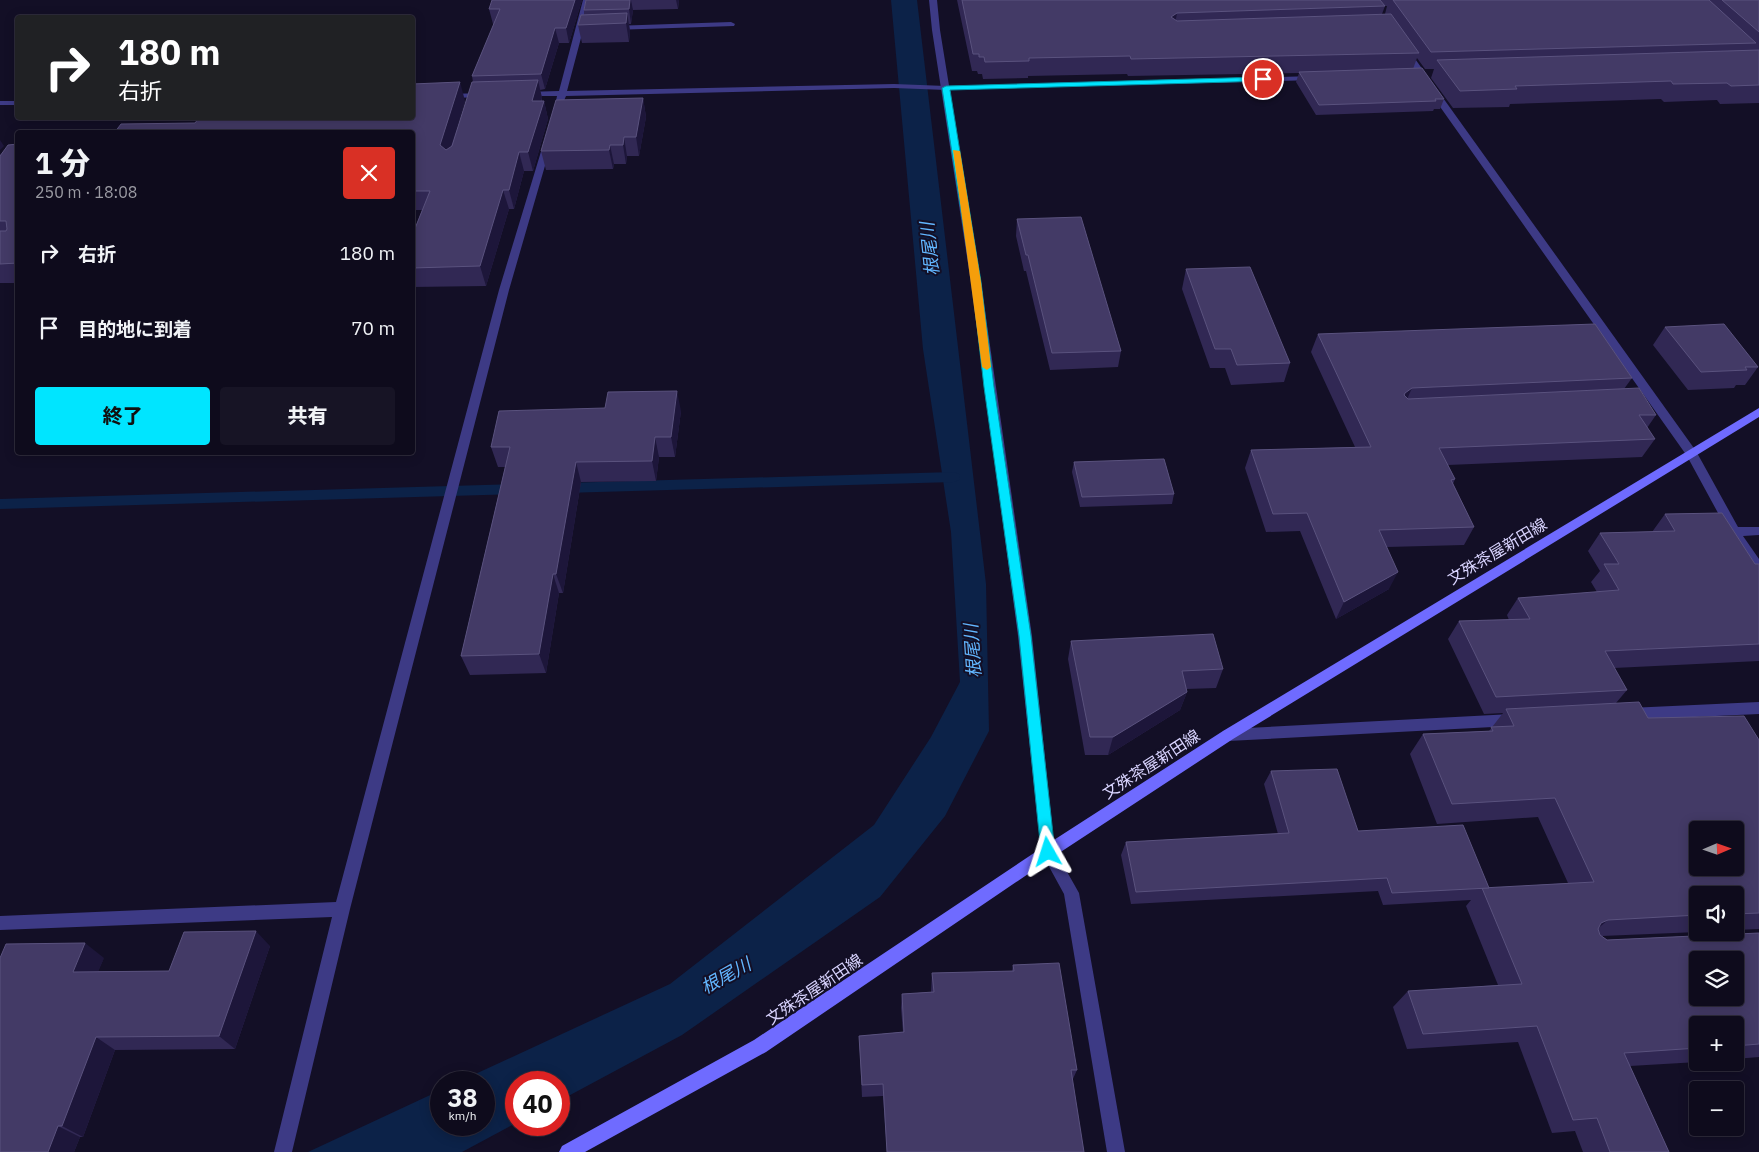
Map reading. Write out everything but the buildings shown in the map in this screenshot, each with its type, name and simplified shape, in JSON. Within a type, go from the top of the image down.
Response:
[{"type":"main road","name":"文殊茶屋新田線","points":[[568,1152],[760,1046],[1048,852],[1228,735],[1759,412]]},
{"type":"street","points":[[557,112],[569,62],[584,29],[587,0]]},
{"type":"street","points":[[933,0],[976,282],[989,387],[1025,636],[1048,852],[1071,892],[1116,1152]]},
{"type":"street","points":[[599,28],[731,24]]},
{"type":"street","points":[[1400,43],[1648,399],[1692,454],[1734,532],[1759,570]]},
{"type":"street","points":[[513,95],[894,86],[946,88],[1323,78]]},
{"type":"street","points":[[415,97],[472,100],[493,95]]},
{"type":"street","points":[[0,103],[15,103]]},
{"type":"street","points":[[283,1152],[342,909],[504,290],[551,131]]},
{"type":"street","points":[[1734,532],[1759,531]]},
{"type":"street","points":[[1611,715],[1759,708]]},
{"type":"street","points":[[1228,735],[1523,720]]},
{"type":"street","points":[[0,924],[342,909]]},
{"type":"water","name":"根尾川","points":[[891,0],[917,0],[986,584],[989,731],[945,816],[880,897],[682,1035],[570,1095],[570,1071],[505,1071],[505,1129],[495,1134],[495,1071],[482,1071],[670,984],[874,825],[931,737],[960,682],[951,532],[923,349]]},
{"type":"water","points":[[430,1095],[430,1136],[492,1136],[462,1152],[308,1152]]},
{"type":"waterway","points":[[563,488],[954,477]]},
{"type":"waterway","points":[[0,504],[519,489]]},
{"type":"slow traffic","points":[[956,151],[987,367]]},
{"type":"route","points":[[1048,852],[1025,636],[989,387],[976,282],[946,88],[1263,79]]}]
